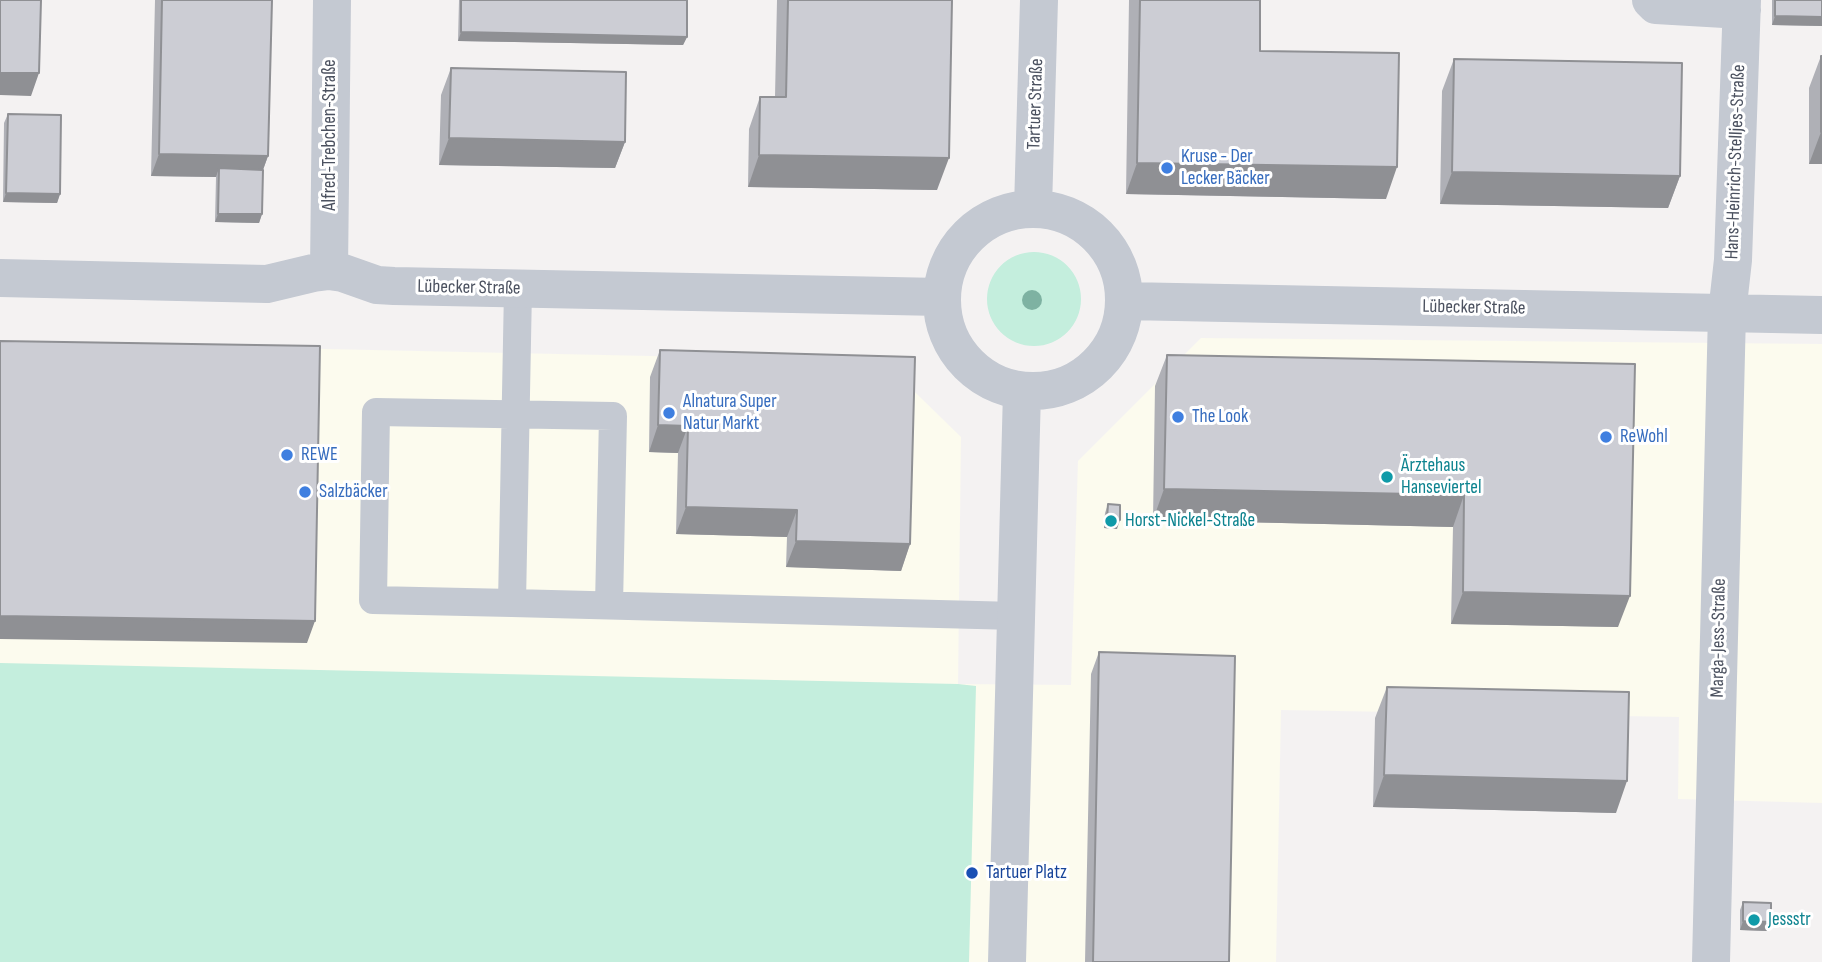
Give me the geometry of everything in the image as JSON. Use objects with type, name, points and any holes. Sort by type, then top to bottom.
[{"type":"street","name":"Alfred-Trebchen-Straße","points":[[329,271],[332,0]]},
{"type":"street","name":"Tartuer Straße","points":[[1033,208],[1039,0]]},
{"type":"street","name":"Hans-Heinrich-Stelljes-Straße","points":[[1651,0],[1656,5],[1742,5],[1733,260],[1727,313]]},
{"type":"street","points":[[1033,208],[1064,213],[1097,233],[1118,264],[1126,301],[1117,339],[1094,370],[1060,388],[1022,391],[990,380],[963,359],[947,330],[941,297],[949,264],[967,236],[994,216],[1033,208]]},
{"type":"street","name":"Lübecker Straße","points":[[0,278],[267,285],[329,271],[377,285],[941,297]]},
{"type":"street","name":"Lübecker Straße","points":[[1126,301],[1822,315]]},
{"type":"street","name":"Marga-Jess-Straße","points":[[1711,962],[1727,313]]},
{"type":"street","points":[[1007,962],[1022,391]]},
{"type":"lane","points":[[512,603],[518,289]]},
{"type":"lane","points":[[609,605],[613,416],[376,412],[373,600],[1016,615]]},
{"type":"shaded area","points":[[1201,338],[1822,344],[1822,803],[1678,799],[1679,717],[1281,710],[1276,962],[0,962],[0,342],[883,361],[961,437],[958,684],[1071,685],[1078,461]]},
{"type":"green space","points":[[1034,252],[1052,255],[1067,266],[1078,281],[1081,299],[1078,317],[1067,332],[1052,343],[1034,346],[1016,343],[1001,332],[990,317],[987,299],[990,281],[1001,266],[1016,255]]},
{"type":"green space","points":[[0,663],[976,686],[969,962],[0,962]]},
{"type":"building","points":[[0,0],[41,0],[39,73],[0,73]]},
{"type":"building","points":[[162,0],[272,0],[268,156],[159,154]]},
{"type":"building","points":[[461,0],[687,0],[687,37],[461,32]]},
{"type":"building","points":[[788,0],[952,0],[949,158],[759,155],[760,97],[786,97]]},
{"type":"building","points":[[1140,0],[1260,0],[1260,51],[1399,53],[1397,167],[1137,163]]},
{"type":"building","points":[[1775,0],[1822,0],[1822,17],[1775,16]]},
{"type":"building","points":[[1822,56],[1822,132],[1821,132]]},
{"type":"building","points":[[1454,59],[1682,63],[1680,176],[1452,172]]},
{"type":"building","points":[[451,68],[626,72],[625,142],[449,138]]},
{"type":"building","points":[[8,114],[61,115],[60,194],[6,193]]},
{"type":"building","points":[[219,168],[263,170],[262,214],[218,214]]},
{"type":"building","points":[[0,341],[320,346],[315,621],[0,616]]},
{"type":"building","points":[[660,350],[915,357],[910,544],[796,541],[797,510],[686,507],[688,426],[658,425]]},
{"type":"building","name":"Ärztehaus Hanseviertel","points":[[1167,355],[1635,364],[1630,596],[1463,592],[1464,495],[1164,489]]},
{"type":"building","points":[[1108,504],[1120,505],[1120,520],[1107,519]]},
{"type":"building","points":[[1099,652],[1235,656],[1229,962],[1093,962]]},
{"type":"building","points":[[1387,687],[1629,692],[1627,781],[1384,775]]},
{"type":"building","points":[[1743,902],[1771,903],[1771,922],[1743,921]]},
{"type":"place","name":"Kruse - Der Lecker Bäcker","points":[[1167,168]]},
{"type":"place","name":"Alnatura Super Natur Markt","points":[[669,413]]},
{"type":"place","name":"The Look","points":[[1178,417]]},
{"type":"place","name":"ReWohl","points":[[1606,437]]},
{"type":"place","name":"REWE","points":[[287,455]]},
{"type":"place","name":"Ärztehaus Hanseviertel","points":[[1387,477]]},
{"type":"place","name":"Salzbäcker","points":[[305,492]]},
{"type":"place","name":"Horst-Nickel-Straße","points":[[1111,521]]},
{"type":"place","name":"Tartuer Platz","points":[[972,873]]},
{"type":"place","name":"Jessstr","points":[[1754,920]]}]
